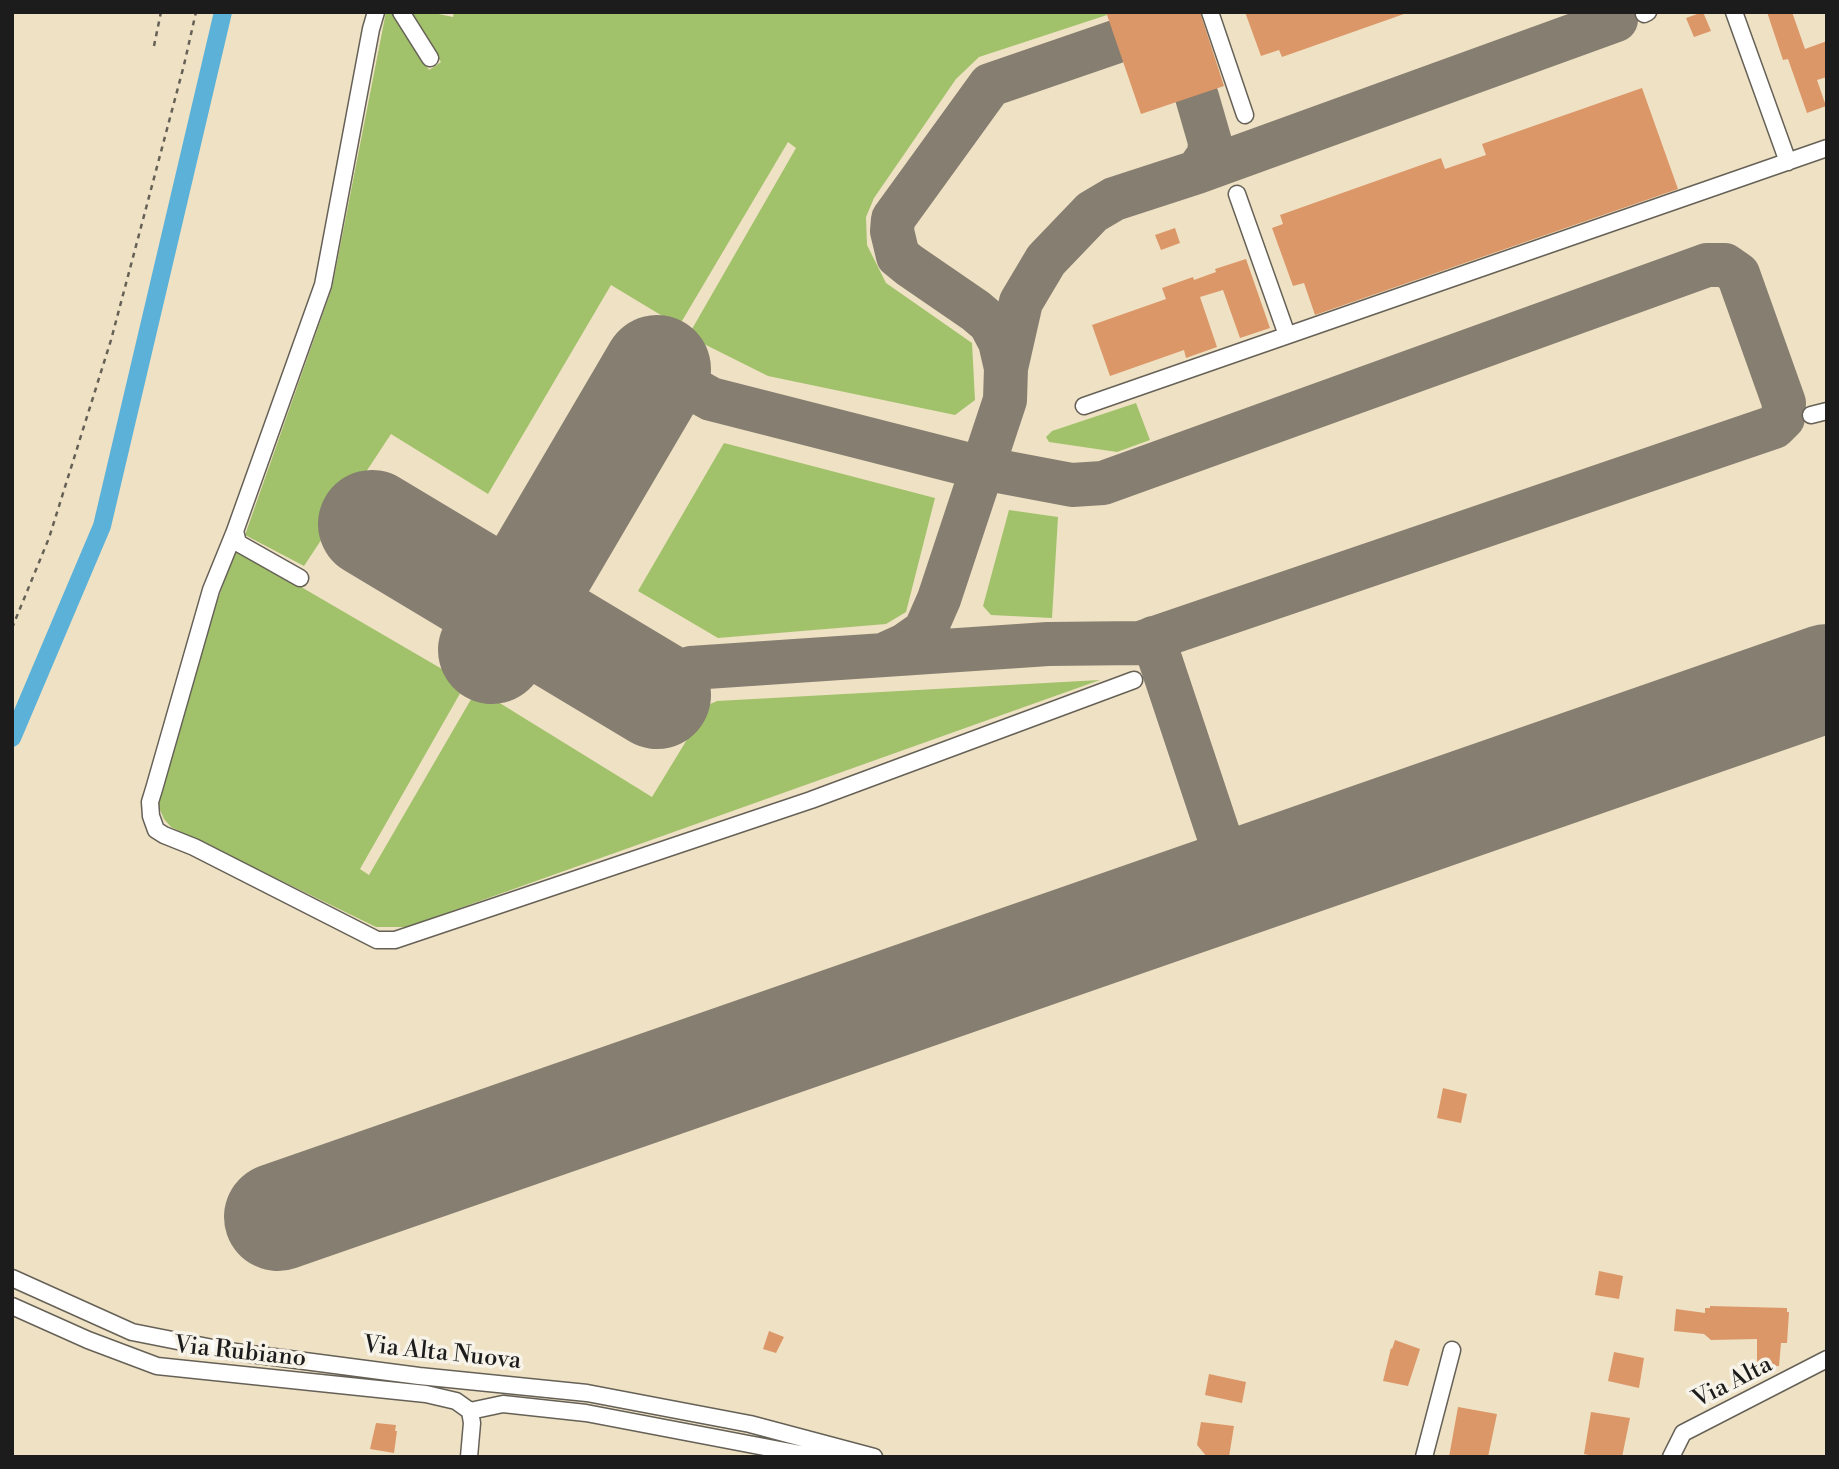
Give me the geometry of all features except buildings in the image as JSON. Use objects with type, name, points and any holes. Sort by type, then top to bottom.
[{"type":"street","points":[[376,12],[323,285],[235,531],[211,590],[150,802],[156,830],[194,846],[376,940],[395,940],[759,818],[1134,680]]},
{"type":"street","points":[[401,12],[430,58]]},
{"type":"street","points":[[1210,12],[1245,115]]},
{"type":"street","points":[[1734,12],[1788,162]]},
{"type":"street","points":[[1084,406],[1827,148]]},
{"type":"street","points":[[1237,194],[1287,335]]},
{"type":"street","points":[[235,531],[238,543],[300,578]]},
{"type":"street","name":"Via Alta Nuova","points":[[12,1279],[132,1332],[228,1351],[419,1376],[587,1393],[750,1424],[866,1455]]},
{"type":"street","name":"Via Rubiano","points":[[12,1306],[88,1340],[157,1366],[426,1394],[456,1401],[470,1411]]},
{"type":"street","points":[[1424,1457],[1452,1350]]},
{"type":"street","name":"Via Alta","points":[[1671,1457],[1682,1433],[1827,1360]]},
{"type":"street","points":[[469,1457],[472,1423],[470,1411],[503,1404],[586,1413],[801,1454],[838,1457],[866,1455]]},
{"type":"path","points":[[154,46],[161,12]]},
{"type":"path","points":[[12,628],[50,538],[111,340],[196,12]]},
{"type":"green space","points":[[386,12],[392,12],[429,70],[441,62],[409,12],[429,12],[453,17],[454,12],[1106,12],[1107,15],[979,57],[956,79],[874,198],[866,217],[867,245],[886,283],[972,343],[975,400],[955,415],[768,376],[688,336],[796,148],[788,142],[679,326],[611,285],[488,494],[391,434],[304,566],[245,535],[332,288]]},
{"type":"green space","points":[[1136,403],[1150,440],[1117,452],[1049,442],[1046,437],[1052,431]]},
{"type":"green space","points":[[724,443],[935,498],[906,612],[886,624],[718,638],[638,591]]},
{"type":"green space","points":[[1009,510],[1058,517],[1052,618],[991,615],[983,606]]},
{"type":"green space","points":[[236,549],[466,683],[360,869],[369,875],[477,689],[652,797],[708,705],[717,701],[1100,680],[407,927],[376,927],[171,827],[158,805],[159,788],[190,677]]},
{"type":"waterway","points":[[12,738],[102,526],[223,12]]},
{"type":"taxiway","points":[[883,655],[905,645],[925,631],[939,599],[1005,400],[1006,368],[1021,302],[1046,260],[1092,212],[1114,199],[1197,172],[1616,20]]},
{"type":"taxiway","points":[[1006,368],[1000,342],[990,323],[898,256],[892,231],[893,219],[990,85],[1115,42]]},
{"type":"taxiway","points":[[1197,97],[1210,142],[1209,155],[1197,172]]},
{"type":"taxiway","points":[[657,369],[711,399],[982,468],[1072,485],[1103,483],[1707,265],[1725,265],[1738,274],[1784,403],[1783,418],[1774,427],[1140,643],[1048,644],[691,668],[657,695]]},
{"type":"taxiway","points":[[1153,638],[1235,884]]},
{"type":"runway","points":[[492,650],[657,369]]},
{"type":"runway","points":[[372,524],[657,695]]},
{"type":"runway","points":[[278,1217],[1827,678]]}]
